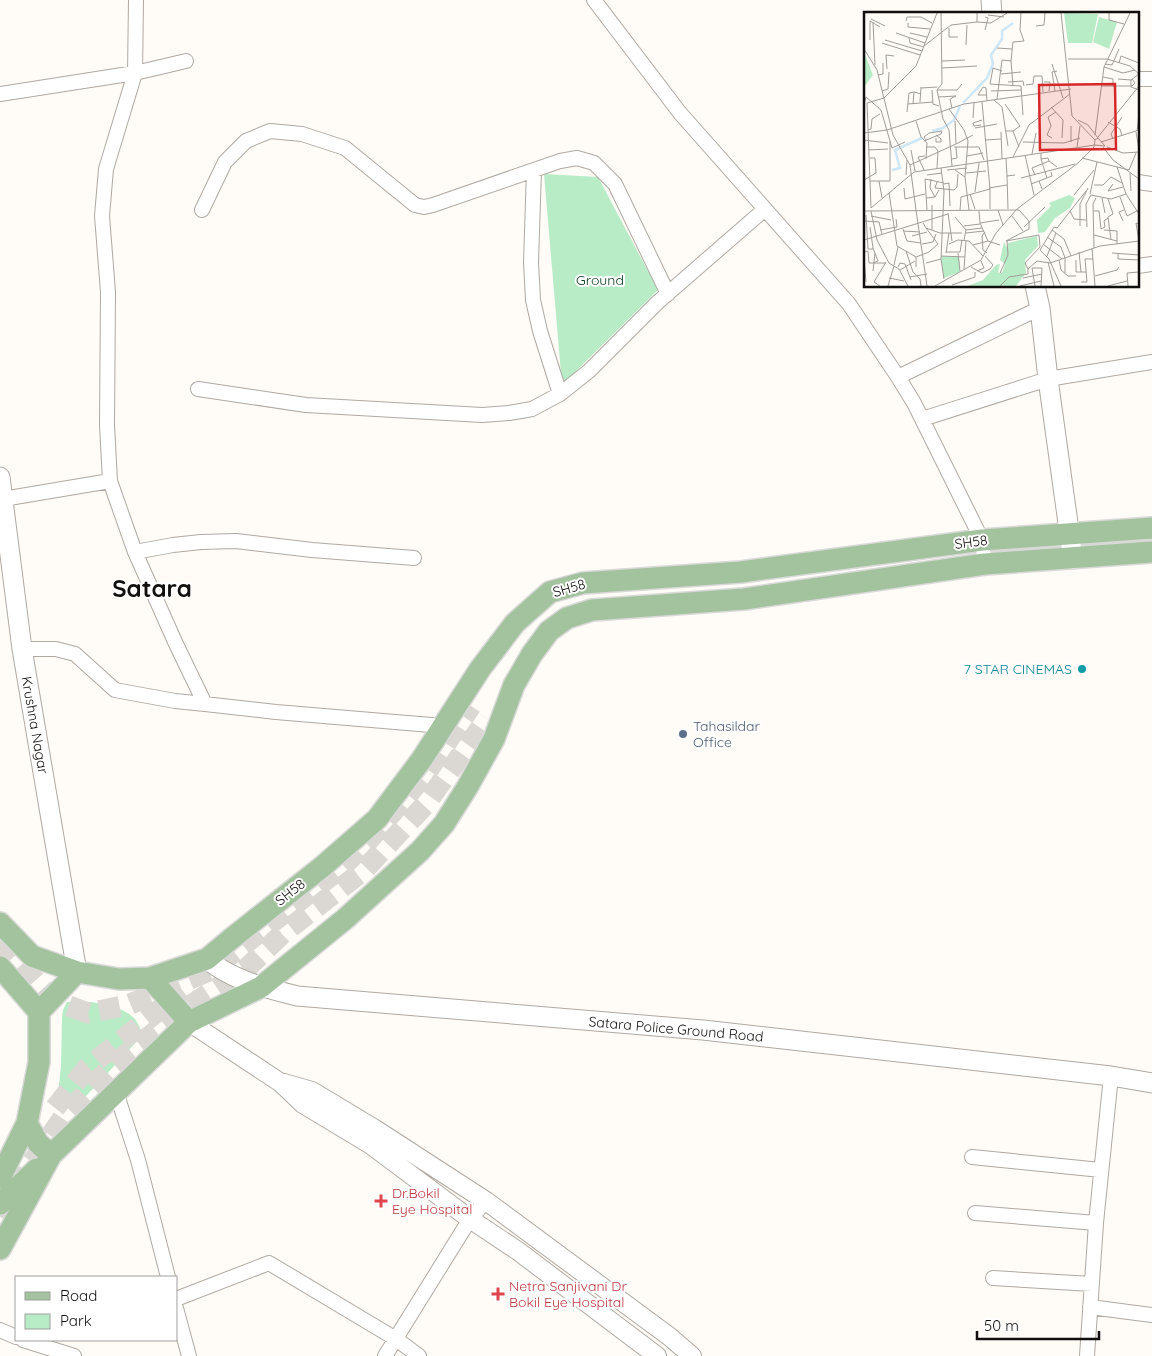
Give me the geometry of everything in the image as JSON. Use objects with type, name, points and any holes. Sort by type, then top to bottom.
[{"type":"main road","points":[[1037,288],[1073,559]]},
{"type":"main road","name":"Krushna Nagar","points":[[0,477],[22,649],[77,972]]},
{"type":"main road","name":"SH58","points":[[0,923],[32,956],[77,972],[120,979],[150,978],[207,959],[377,819],[422,760],[480,668],[515,623],[550,592],[583,583],[741,572],[982,540],[1152,528]]},
{"type":"main road","name":"SH58","points":[[0,1204],[189,1022],[261,987],[345,919],[420,851],[444,824],[468,786],[494,739],[514,685],[532,654],[549,631],[567,618],[592,610],[744,599],[985,564],[1152,552]]},
{"type":"main road","points":[[667,577],[668,604]]},
{"type":"main road","points":[[514,685],[479,713],[515,623]]},
{"type":"main road","name":"Satara Police Ground Road","points":[[207,959],[217,968],[261,987],[297,996],[703,1030],[1111,1076],[1152,1083]]},
{"type":"main road","points":[[0,967],[39,1012],[39,1062],[27,1124],[0,1178]]},
{"type":"main road","points":[[39,1012],[77,972]]},
{"type":"main road","points":[[150,978],[189,1022]]},
{"type":"main road","points":[[0,1249],[51,1155],[38,1143],[27,1124]]},
{"type":"street","points":[[136,0],[135,72],[106,169],[102,216],[108,292],[107,425],[110,480],[135,552],[205,704]]},
{"type":"street","points":[[594,0],[680,113],[849,304],[898,377],[922,419],[982,540],[985,564]]},
{"type":"street","points":[[0,94],[135,72],[186,61]]},
{"type":"street","points":[[202,210],[225,162],[246,141],[270,131],[302,134],[345,148],[415,205],[424,207],[560,161],[577,158],[594,163],[615,184],[668,294]]},
{"type":"street","points":[[534,170],[531,262],[533,300],[540,331],[560,394]]},
{"type":"street","points":[[198,389],[306,405],[482,415],[532,409],[560,394],[589,371],[668,294],[765,209]]},
{"type":"street","points":[[898,377],[1040,308]]},
{"type":"street","points":[[922,419],[1048,379],[1152,362]]},
{"type":"street","points":[[3,499],[110,480]]},
{"type":"street","points":[[135,552],[173,545],[236,541],[312,550],[414,558]]},
{"type":"street","points":[[22,649],[56,649],[75,654],[114,690],[175,701],[276,712],[443,726]]},
{"type":"street","points":[[189,1022],[281,1083],[303,1104],[371,1145],[470,1219],[518,1251],[657,1356]]},
{"type":"street","points":[[1087,1356],[1096,1223],[1111,1076]]},
{"type":"street","points":[[281,1083],[312,1091],[375,1129],[486,1201],[692,1356]]},
{"type":"street","points":[[116,1092],[138,1160],[168,1276]]},
{"type":"street","points":[[972,1157],[1101,1170]]},
{"type":"street","points":[[385,1356],[470,1219],[486,1201]]},
{"type":"street","points":[[975,1213],[1096,1223]]},
{"type":"street","points":[[178,1298],[269,1263],[396,1339],[419,1356]]},
{"type":"street","points":[[994,1278],[1092,1284]]},
{"type":"street","points":[[1090,1307],[1152,1315]]},
{"type":"street","points":[[178,1315],[189,1356]]},
{"type":"street","points":[[0,1330],[15,1337]]},
{"type":"street","points":[[26,1341],[74,1356]]},
{"type":"green space","name":"Ground","points":[[544,174],[598,177],[658,290],[562,385]]},
{"type":"green space","points":[[79,1001],[101,1004],[124,1011],[135,1019],[141,1030],[139,1039],[84,1098],[71,1102],[58,1094],[61,1066],[62,1017],[67,1002]]},
{"type":"tunnel","points":[[0,941],[53,1000],[88,1013],[128,1005],[209,971],[342,867],[369,840],[427,772],[471,706]]},
{"type":"tunnel","points":[[0,1217],[12,1192],[64,1116],[114,1064],[179,1013],[246,969],[282,934],[364,870],[425,805],[487,719]]},
{"type":"tunnel","points":[[55,1108],[87,1068],[183,991]]},
{"type":"place","name":"7 STAR CINEMAS","points":[[1082,669]]},
{"type":"place","name":"Tahasildar Office","points":[[683,734]]},
{"type":"place","name":"Dr.Bokil Eye Hospital","points":[[381,1201]]},
{"type":"place","name":"Netra Sanjivani Dr Bokil Eye Hospital","points":[[498,1294]]},
{"type":"district","name":"Satara","points":[[152,588]]}]
